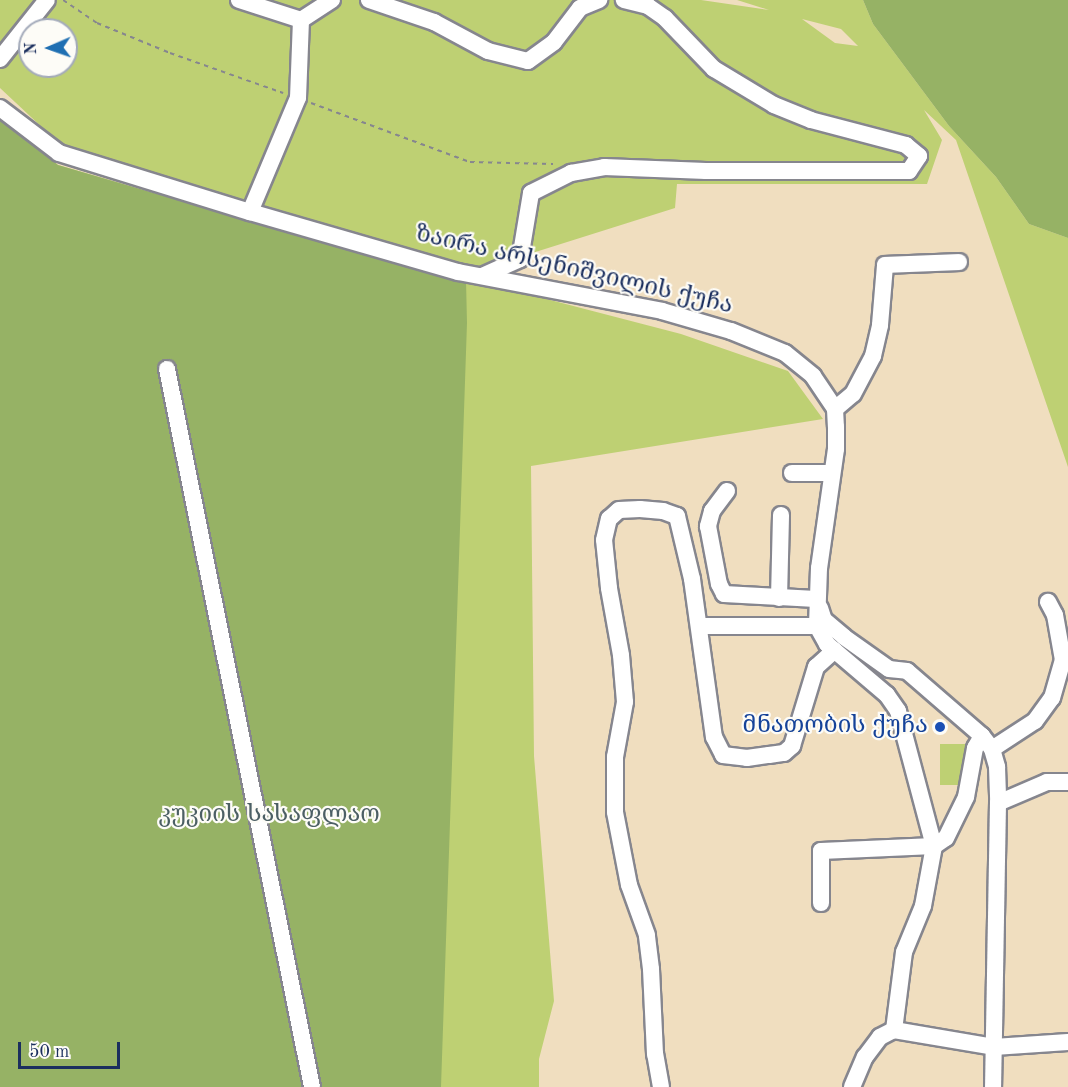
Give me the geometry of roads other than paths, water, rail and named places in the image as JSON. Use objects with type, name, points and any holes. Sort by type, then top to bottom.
[{"type":"street","points":[[0,59],[47,0]]},
{"type":"street","points":[[239,0],[301,20]]},
{"type":"street","points":[[301,20],[332,0]]},
{"type":"street","points":[[369,0],[434,22],[488,51],[528,61],[554,42],[580,8],[599,0]]},
{"type":"street","points":[[482,276],[520,259],[531,194],[571,173],[604,167],[718,171],[909,171],[919,156],[906,145],[811,120],[774,105],[714,69],[665,18],[648,6],[624,0]]},
{"type":"street","points":[[250,212],[298,98],[301,20]]},
{"type":"street","name":"ზაირა არსენიშვილის ქუჩა","points":[[0,108],[59,153],[250,212],[458,272],[662,311],[731,332],[785,353],[813,376],[835,409]]},
{"type":"street","points":[[959,262],[885,265],[880,325],[873,356],[854,394],[835,409],[836,448],[816,599],[817,626],[827,644],[839,644],[889,669],[907,671],[987,743],[998,766],[993,1087]]},
{"type":"street","points":[[167,369],[312,1087]]},
{"type":"street","points":[[792,473],[832,473]]},
{"type":"street","points":[[727,491],[712,511],[708,526],[721,590],[729,596],[816,599]]},
{"type":"street","points":[[661,1087],[655,1054],[647,935],[629,885],[615,812],[615,757],[625,702],[621,655],[609,588],[604,540],[609,519],[619,510],[663,511],[677,516],[684,534],[700,626],[714,737],[723,755],[747,758],[784,753],[792,746],[816,667],[839,644]]},
{"type":"street","points":[[780,598],[781,515]]},
{"type":"street","points":[[816,599],[824,620],[839,644],[887,695],[898,711],[934,846],[922,906],[904,952],[894,1030]]},
{"type":"street","points":[[822,903],[821,851],[934,846],[946,838],[966,797],[975,748],[1035,720],[1053,698],[1063,660],[1054,615],[1048,602]]},
{"type":"street","points":[[700,626],[817,626]]},
{"type":"street","points":[[998,803],[1047,782],[1068,782]]},
{"type":"street","points":[[852,1087],[865,1057],[880,1037],[894,1030],[994,1047],[1068,1042]]},
{"type":"place","name":"მნათობის ქუჩა","points":[[940,727]]},
{"type":"park label","name":"კუკიის სასაფლაო","points":[[269,816]]}]
